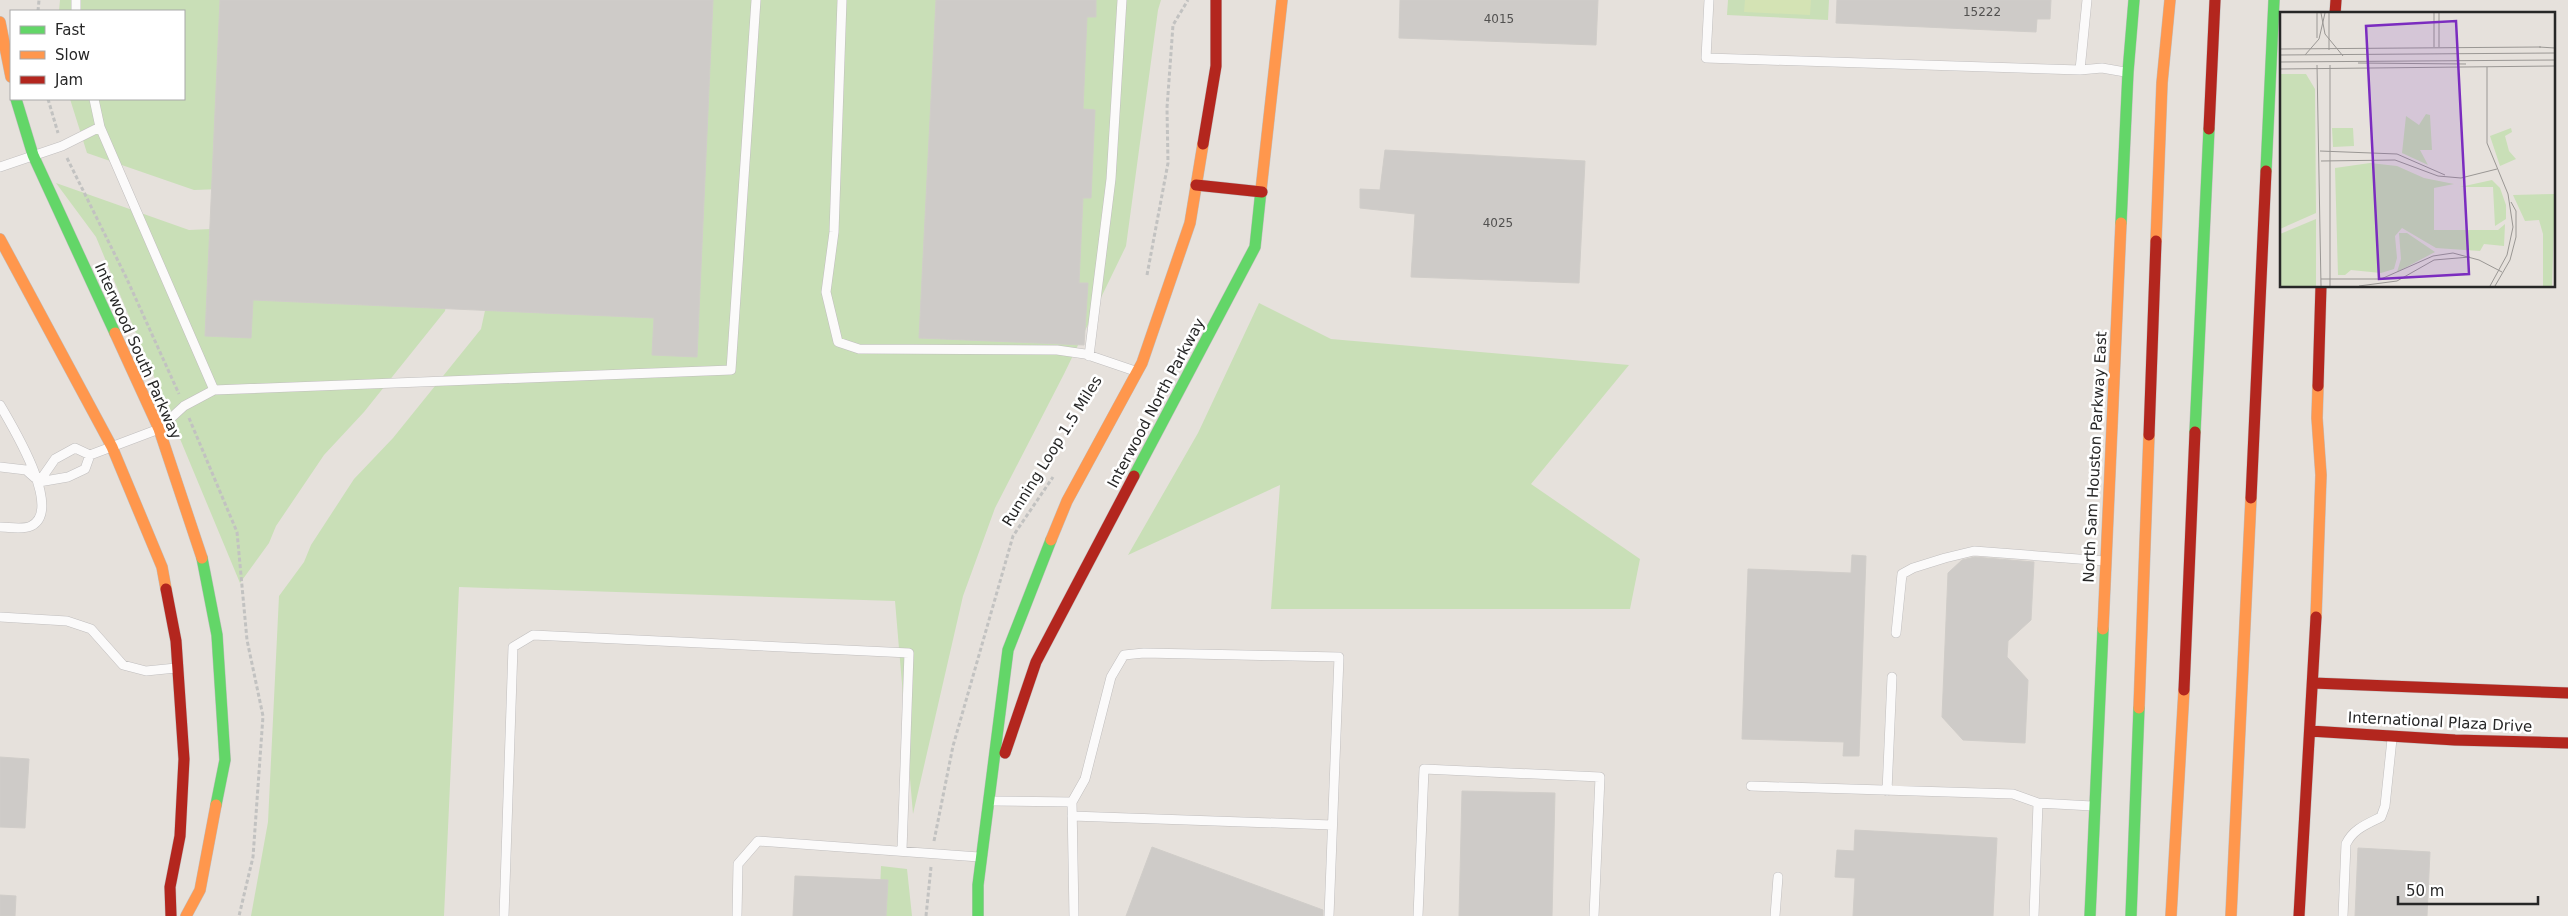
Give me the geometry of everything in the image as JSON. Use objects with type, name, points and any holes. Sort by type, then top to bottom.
[{"type":"main road","name":"Interwood North Parkway","points":[[978,916],[981,857],[1008,650],[1067,501],[1137,372],[1190,223],[1216,66],[1216,0]]},
{"type":"main road","name":"Interwood North Parkway","points":[[988,801],[1036,662],[1255,247],[1282,0]]},
{"type":"main road","name":"North Sam Houston Parkway East","points":[[2090,916],[2128,72],[2134,0]]},
{"type":"main road","points":[[2130,916],[2162,83],[2170,0]]},
{"type":"main road","points":[[2171,916],[2183,709],[2216,0]]},
{"type":"main road","points":[[2231,916],[2274,0]]},
{"type":"main road","points":[[0,22],[10,72]]},
{"type":"main road","name":"Interwood South Parkway","points":[[16,100],[33,155],[159,429],[201,555],[217,635],[225,760],[200,890],[186,916]]},
{"type":"main road","points":[[1196,185],[1262,192]]},
{"type":"main road","points":[[0,239],[112,447],[162,567],[176,640],[184,759],[180,836],[170,887],[172,916]]},
{"type":"main road","points":[[2299,916],[2310,731],[2321,475],[2317,418],[2321,288]]},
{"type":"main road","points":[[2312,683],[2568,693]]},
{"type":"main road","name":"International Plaza Drive","points":[[2310,731],[2568,743]]},
{"type":"lane","points":[[39,482],[55,459],[75,448],[90,455],[159,429],[184,406],[214,390],[731,370],[756,0]]},
{"type":"lane","points":[[842,0],[834,232],[826,292],[838,342],[859,348],[1018,348],[1057,350],[1089,356],[1137,372]]},
{"type":"lane","points":[[1089,356],[1111,179],[1122,0]]},
{"type":"lane","points":[[1709,0],[1706,58],[2080,70],[2102,68],[2128,72]]},
{"type":"lane","points":[[2080,70],[2086,0]]},
{"type":"lane","points":[[94,100],[100,127],[214,390]]},
{"type":"lane","points":[[0,167],[62,146],[100,127]]},
{"type":"lane","points":[[0,405],[39,482],[41,513],[38,521],[27,528],[0,527]]},
{"type":"lane","points":[[39,482],[68,477],[85,470],[90,455]]},
{"type":"lane","points":[[0,467],[26,470],[39,482]]},
{"type":"lane","points":[[1896,633],[1902,574],[1913,568],[1974,551],[2105,561]]},
{"type":"lane","points":[[0,617],[67,621],[91,629],[123,665],[146,670],[179,668]]},
{"type":"lane","points":[[504,916],[513,647],[533,635],[909,652],[902,850]]},
{"type":"lane","points":[[1074,916],[1072,802],[1085,779],[1111,677],[1124,655],[1144,653],[1339,657],[1329,916]]},
{"type":"lane","points":[[1887,791],[1892,677]]},
{"type":"lane","points":[[2343,916],[2346,844],[2350,835],[2357,829],[2381,817],[2385,806],[2392,736]]},
{"type":"lane","points":[[1418,916],[1424,769],[1600,777],[1594,916]]},
{"type":"lane","points":[[1751,786],[2013,794],[2038,803],[2095,807]]},
{"type":"lane","points":[[988,801],[1072,802]]},
{"type":"lane","points":[[2034,916],[2038,803]]},
{"type":"lane","points":[[1072,816],[1332,825]]},
{"type":"lane","points":[[737,916],[738,864],[758,841],[933,852],[981,857]]},
{"type":"lane","points":[[1775,916],[1778,877]]},
{"type":"path","points":[[1146,277],[1168,163],[1167,108],[1173,25],[1188,0]]},
{"type":"path","name":"Running Loop 1.5 Miles","points":[[926,916],[937,821],[953,746],[1013,536],[1054,476]]},
{"type":"green space","points":[[60,0],[1161,0],[1158,10],[1126,246],[1064,374],[995,508],[963,596],[913,814],[895,601],[459,587],[444,916],[251,916],[268,822],[279,596],[304,562],[311,545],[354,479],[393,438],[481,329],[496,260],[274,187],[194,190],[87,153],[70,100],[185,100],[185,10],[59,10]]},
{"type":"green space","points":[[1728,0],[1829,0],[1828,20],[1727,15]]},
{"type":"green space","points":[[1745,0],[1811,0],[1810,15],[1744,12]]},
{"type":"green space","points":[[56,183],[189,230],[277,226],[455,261],[445,311],[364,412],[324,455],[276,526],[269,543],[240,583],[96,237]]},
{"type":"green space","points":[[1259,303],[1331,339],[1629,365],[1531,484],[1640,559],[1630,609],[1271,609],[1280,485],[1128,555],[1198,433]]},
{"type":"green space","points":[[881,866],[907,869],[912,916],[879,916]]},
{"type":"building","points":[[220,0],[713,0],[697,357],[652,355],[654,318],[253,300],[251,338],[205,336]]},
{"type":"building","points":[[936,0],[1096,0],[1096,17],[1087,17],[1083,109],[1095,110],[1091,198],[1083,198],[1079,283],[1088,283],[1084,345],[919,338]]},
{"type":"building","points":[[1400,0],[1598,0],[1596,45],[1399,38]]},
{"type":"building","points":[[1837,0],[2051,0],[2050,19],[2037,19],[2036,32],[1836,23]]},
{"type":"building","points":[[1385,150],[1585,161],[1579,283],[1411,277],[1415,214],[1360,208],[1360,189],[1380,190]]},
{"type":"building","points":[[1852,555],[1866,556],[1859,756],[1843,756],[1844,742],[1742,739],[1748,569],[1851,573]]},
{"type":"building","points":[[1975,557],[2034,562],[2031,620],[2008,641],[2007,657],[2028,680],[2025,743],[1963,740],[1942,717],[1948,573],[1962,560]]},
{"type":"building","points":[[0,757],[29,759],[25,828],[0,827]]},
{"type":"building","points":[[1462,791],[1555,793],[1552,916],[1459,916]]},
{"type":"building","points":[[1855,830],[1997,838],[1993,916],[1853,916],[1855,878],[1835,877],[1837,850],[1854,851]]},
{"type":"building","points":[[1152,847],[1323,910],[1323,916],[1126,916]]},
{"type":"building","points":[[2358,848],[2430,852],[2427,916],[2355,916]]},
{"type":"building","points":[[795,876],[888,880],[886,916],[793,916]]},
{"type":"building","points":[[0,895],[16,896],[15,916],[0,916]]},
{"type":"traffic: fast","points":[[2121,223],[2128,72],[2134,0]]},
{"type":"traffic: fast","points":[[2266,171],[2274,0]]},
{"type":"traffic: fast","points":[[16,100],[33,155],[115,333]]},
{"type":"traffic: fast","points":[[2195,432],[2209,129]]},
{"type":"traffic: fast","points":[[1134,476],[1255,247],[1261,190]]},
{"type":"traffic: fast","points":[[978,916],[978,885],[1008,650],[1051,540]]},
{"type":"traffic: fast","points":[[202,558],[217,635],[225,760],[216,805]]},
{"type":"traffic: fast","points":[[2090,916],[2103,629]]},
{"type":"traffic: fast","points":[[2131,916],[2139,708]]},
{"type":"traffic: slow","points":[[1261,190],[1282,0]]},
{"type":"traffic: slow","points":[[2156,241],[2162,83],[2170,0]]},
{"type":"traffic: slow","points":[[0,22],[10,72]]},
{"type":"traffic: slow","points":[[1051,540],[1067,501],[1142,363],[1190,223],[1203,144]]},
{"type":"traffic: slow","points":[[2103,629],[2121,223]]},
{"type":"traffic: slow","points":[[0,239],[112,447],[162,567],[166,589]]},
{"type":"traffic: slow","points":[[115,333],[159,429],[202,558]]},
{"type":"traffic: slow","points":[[2316,617],[2321,475],[2317,418],[2318,386]]},
{"type":"traffic: slow","points":[[2139,708],[2149,435]]},
{"type":"traffic: slow","points":[[2231,916],[2251,498]]},
{"type":"traffic: slow","points":[[2171,916],[2184,690]]},
{"type":"traffic: slow","points":[[186,916],[200,890],[216,805]]},
{"type":"traffic: jam","points":[[1203,144],[1216,66],[1216,0]]},
{"type":"traffic: jam","points":[[2209,129],[2215,0]]},
{"type":"traffic: jam","points":[[2335,12],[2336,0]]},
{"type":"traffic: jam","points":[[2251,498],[2266,171]]},
{"type":"traffic: jam","points":[[1196,185],[1262,192]]},
{"type":"traffic: jam","points":[[2149,435],[2156,241]]},
{"type":"traffic: jam","points":[[2318,386],[2321,288]]},
{"type":"traffic: jam","points":[[2184,690],[2195,432]]},
{"type":"traffic: jam","points":[[1005,753],[1036,662],[1134,476]]},
{"type":"traffic: jam","points":[[166,589],[176,641],[184,759],[180,836],[170,887],[171,916]]},
{"type":"traffic: jam","points":[[2299,916],[2316,617]]},
{"type":"traffic: jam","points":[[2313,683],[2568,693]]},
{"type":"traffic: jam","points":[[2310,731],[2455,740],[2568,743]]}]
